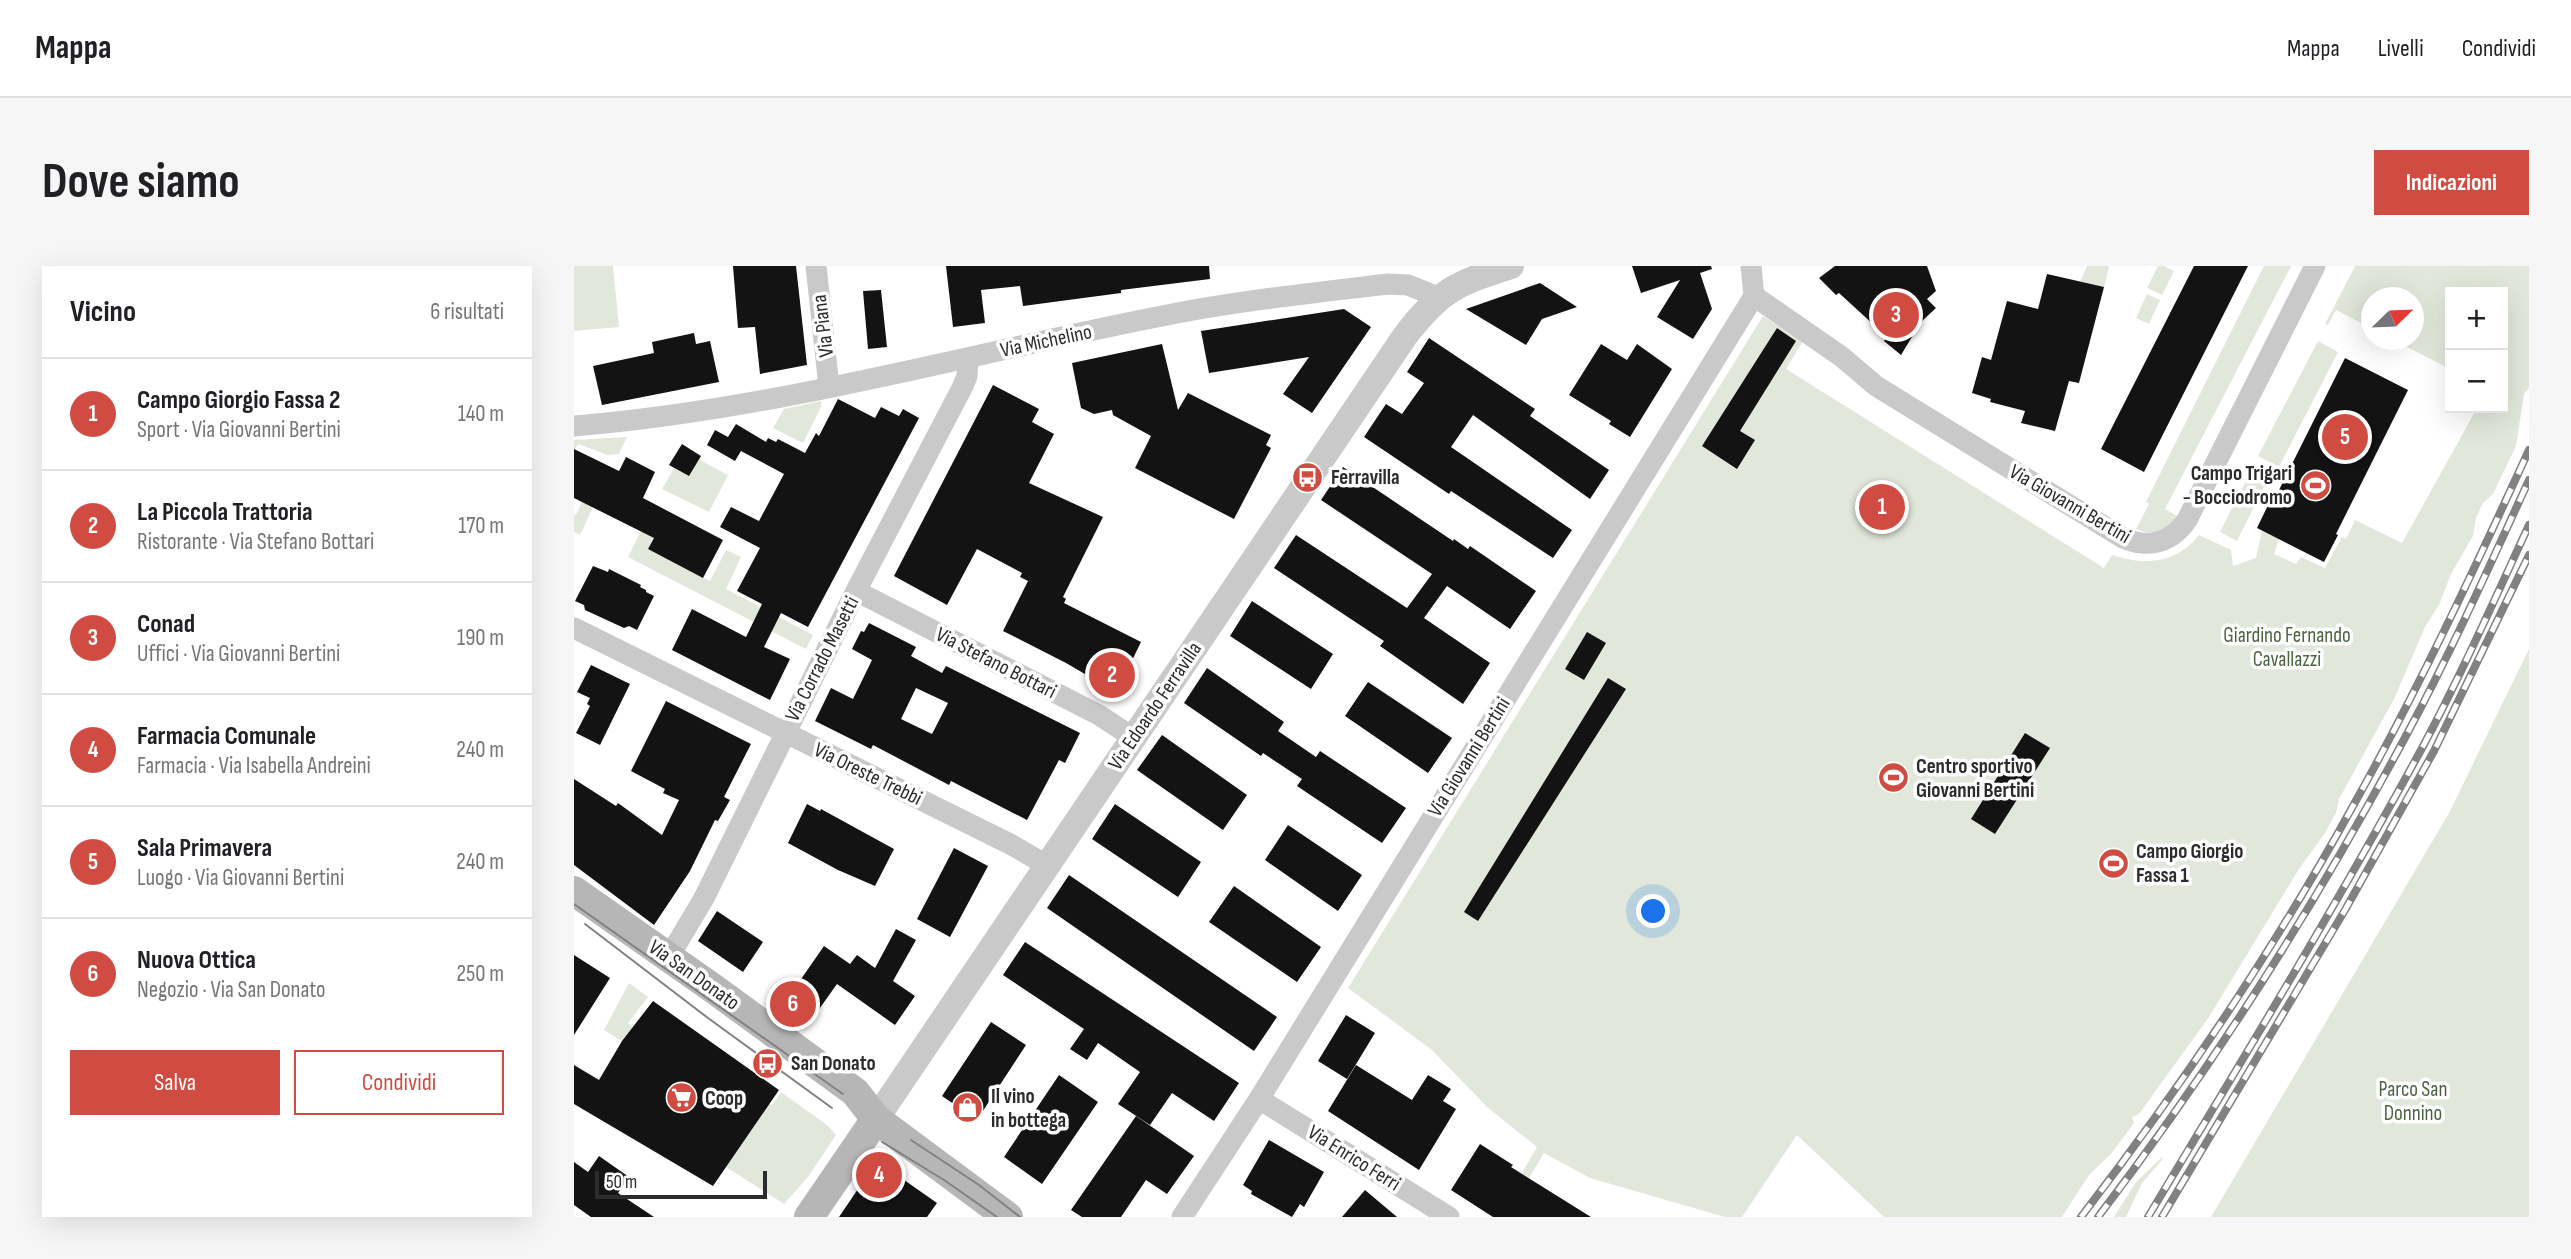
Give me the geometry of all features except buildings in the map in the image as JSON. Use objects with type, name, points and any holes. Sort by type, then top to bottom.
[{"type":"main road","name":"Via San Donato","points":[[574,891],[855,1092],[876,1119],[1008,1217]]},
{"type":"main road","points":[[809,1217],[876,1119]]},
{"type":"street","name":"Via Piana","points":[[816,266],[829,387]]},
{"type":"street","points":[[1438,297],[1469,280],[1511,266]]},
{"type":"street","points":[[1751,266],[1754,296]]},
{"type":"street","name":"Via Giovanni Bertini","points":[[1182,1217],[1259,1099],[1754,296],[1842,357],[1876,386],[2057,500],[2123,538],[2146,545],[2157,544],[2174,535],[2187,520],[2315,266]]},
{"type":"street","name":"Via Michelino","points":[[574,426],[671,417],[829,387],[1163,316],[1388,284],[1408,285],[1438,297]]},
{"type":"street","name":"Via Edoardo Ferravilla","points":[[876,1119],[1369,386],[1405,336],[1438,297]]},
{"type":"street","name":"Via Corrado Masetti","points":[[669,957],[704,898],[856,592],[963,386],[967,376],[968,358]]},
{"type":"street","name":"Via Stefano Bottari","points":[[856,592],[1098,715],[1134,738]]},
{"type":"street","name":"Via Oreste Trebbi","points":[[574,628],[1012,845],[1048,866]]},
{"type":"street","name":"Via Enrico Ferri","points":[[1259,1099],[1450,1217]]},
{"type":"green space","points":[[574,266],[613,266],[619,327],[574,331]]},
{"type":"green space","points":[[2087,266],[2109,266],[2104,288],[2080,282]]},
{"type":"green space","points":[[2158,266],[2174,271],[2162,295],[2147,288]]},
{"type":"green space","points":[[2264,266],[2291,266],[2165,509],[2177,516],[2159,531],[2136,529],[2149,504],[2146,502]]},
{"type":"green space","name":"Centro sportivo Giovanni Bertini","points":[[2355,266],[2529,266],[2529,388],[2524,394],[2516,446],[2493,494],[2483,503],[2476,518],[2473,536],[2451,574],[2394,699],[2339,799],[2336,813],[2325,833],[2299,869],[2209,1017],[2139,1114],[2132,1117],[2134,1123],[2111,1154],[2089,1175],[2062,1217],[1884,1217],[1797,1135],[1742,1217],[1725,1217],[1590,1178],[1544,1153],[1506,1217],[1496,1217],[1537,1147],[1487,1107],[1432,1050],[1348,988],[1763,316],[1803,341],[1786,369],[2104,568],[2112,555],[2136,561],[2170,557],[2190,545],[2199,535],[2231,550],[2233,566],[2256,558],[2262,531],[2279,539],[2274,554],[2296,564],[2301,557],[2325,568],[2342,537],[2346,539],[2355,520],[2402,543],[2474,413],[2508,413],[2508,287],[2445,287],[2445,366],[2413,350],[2424,350],[2424,287],[2361,287],[2361,323],[2336,310],[2328,325],[2325,324]]},
{"type":"green space","points":[[2147,294],[2160,300],[2149,324],[2136,318]]},
{"type":"green space","points":[[2318,341],[2338,352],[2279,467],[2258,456]]},
{"type":"green space","points":[[821,401],[821,407],[803,443],[773,428],[784,409]]},
{"type":"green space","points":[[627,437],[619,454],[608,455],[578,444],[574,451],[574,440]]},
{"type":"green space","points":[[698,459],[728,475],[709,512],[662,489],[674,468],[689,476]]},
{"type":"green space","points":[[2254,465],[2271,473],[2237,541],[2220,532]]},
{"type":"green space","points":[[583,499],[594,505],[580,535],[574,532],[574,514],[576,515]]},
{"type":"green space","points":[[650,513],[662,520],[648,549],[710,581],[726,550],[741,557],[726,589],[813,635],[806,649],[628,557]]},
{"type":"green space","name":"Parco San Donnino","points":[[2529,649],[2529,1217],[2211,1217],[2449,813]]},
{"type":"green space","points":[[629,983],[648,997],[628,1023],[633,1027],[622,1041],[604,1030]]},
{"type":"green space","points":[[781,1092],[827,1125],[836,1135],[808,1177],[784,1204],[726,1167],[769,1104],[772,1105]]},
{"type":"green space","points":[[2162,1157],[2142,1183],[2126,1217],[2114,1217],[2136,1182]]},
{"type":"tram line","points":[[574,904],[843,1094]]},
{"type":"tram line","points":[[585,924],[832,1108]]},
{"type":"tram line","points":[[911,1140],[979,1185],[1020,1217]]},
{"type":"tram line","points":[[882,1142],[997,1217]]},
{"type":"railway","points":[[2081,1217],[2155,1118],[2225,1017],[2323,860],[2423,674],[2529,450]]},
{"type":"railway","points":[[2098,1217],[2183,1101],[2263,981],[2338,858],[2440,670],[2529,480]]},
{"type":"railway","points":[[2148,1217],[2253,1043],[2421,750],[2529,525]]},
{"type":"railway","points":[[2162,1217],[2345,910],[2434,751],[2529,555]]},
{"type":"place","name":"Conad","points":[[1896,315]]},
{"type":"place","name":"Sala Primavera","points":[[2345,437]]},
{"type":"place","name":"Ferravilla","points":[[1308,477]]},
{"type":"place","name":"Campo Trigari - Bocciodromo","points":[[2315,485]]},
{"type":"place","name":"Campo Giorgio Fassa 2","points":[[1882,507]]},
{"type":"place","name":"La Piccola Trattoria","points":[[1112,675]]},
{"type":"place","name":"Centro sportivo Giovanni Bertini","points":[[1893,778]]},
{"type":"place","name":"Campo Giorgio Fassa 1","points":[[2113,863]]},
{"type":"place","name":"Nuova Ottica","points":[[793,1004]]},
{"type":"place","name":"San Donato","points":[[768,1063]]},
{"type":"place","name":"Coop","points":[[682,1098]]},
{"type":"place","name":"Il vino in bottega","points":[[968,1108]]},
{"type":"place","name":"Farmacia Comunale","points":[[879,1175]]},
{"type":"park label","name":"Giardino Fernando Cavallazzi","points":[[2287,647]]}]
